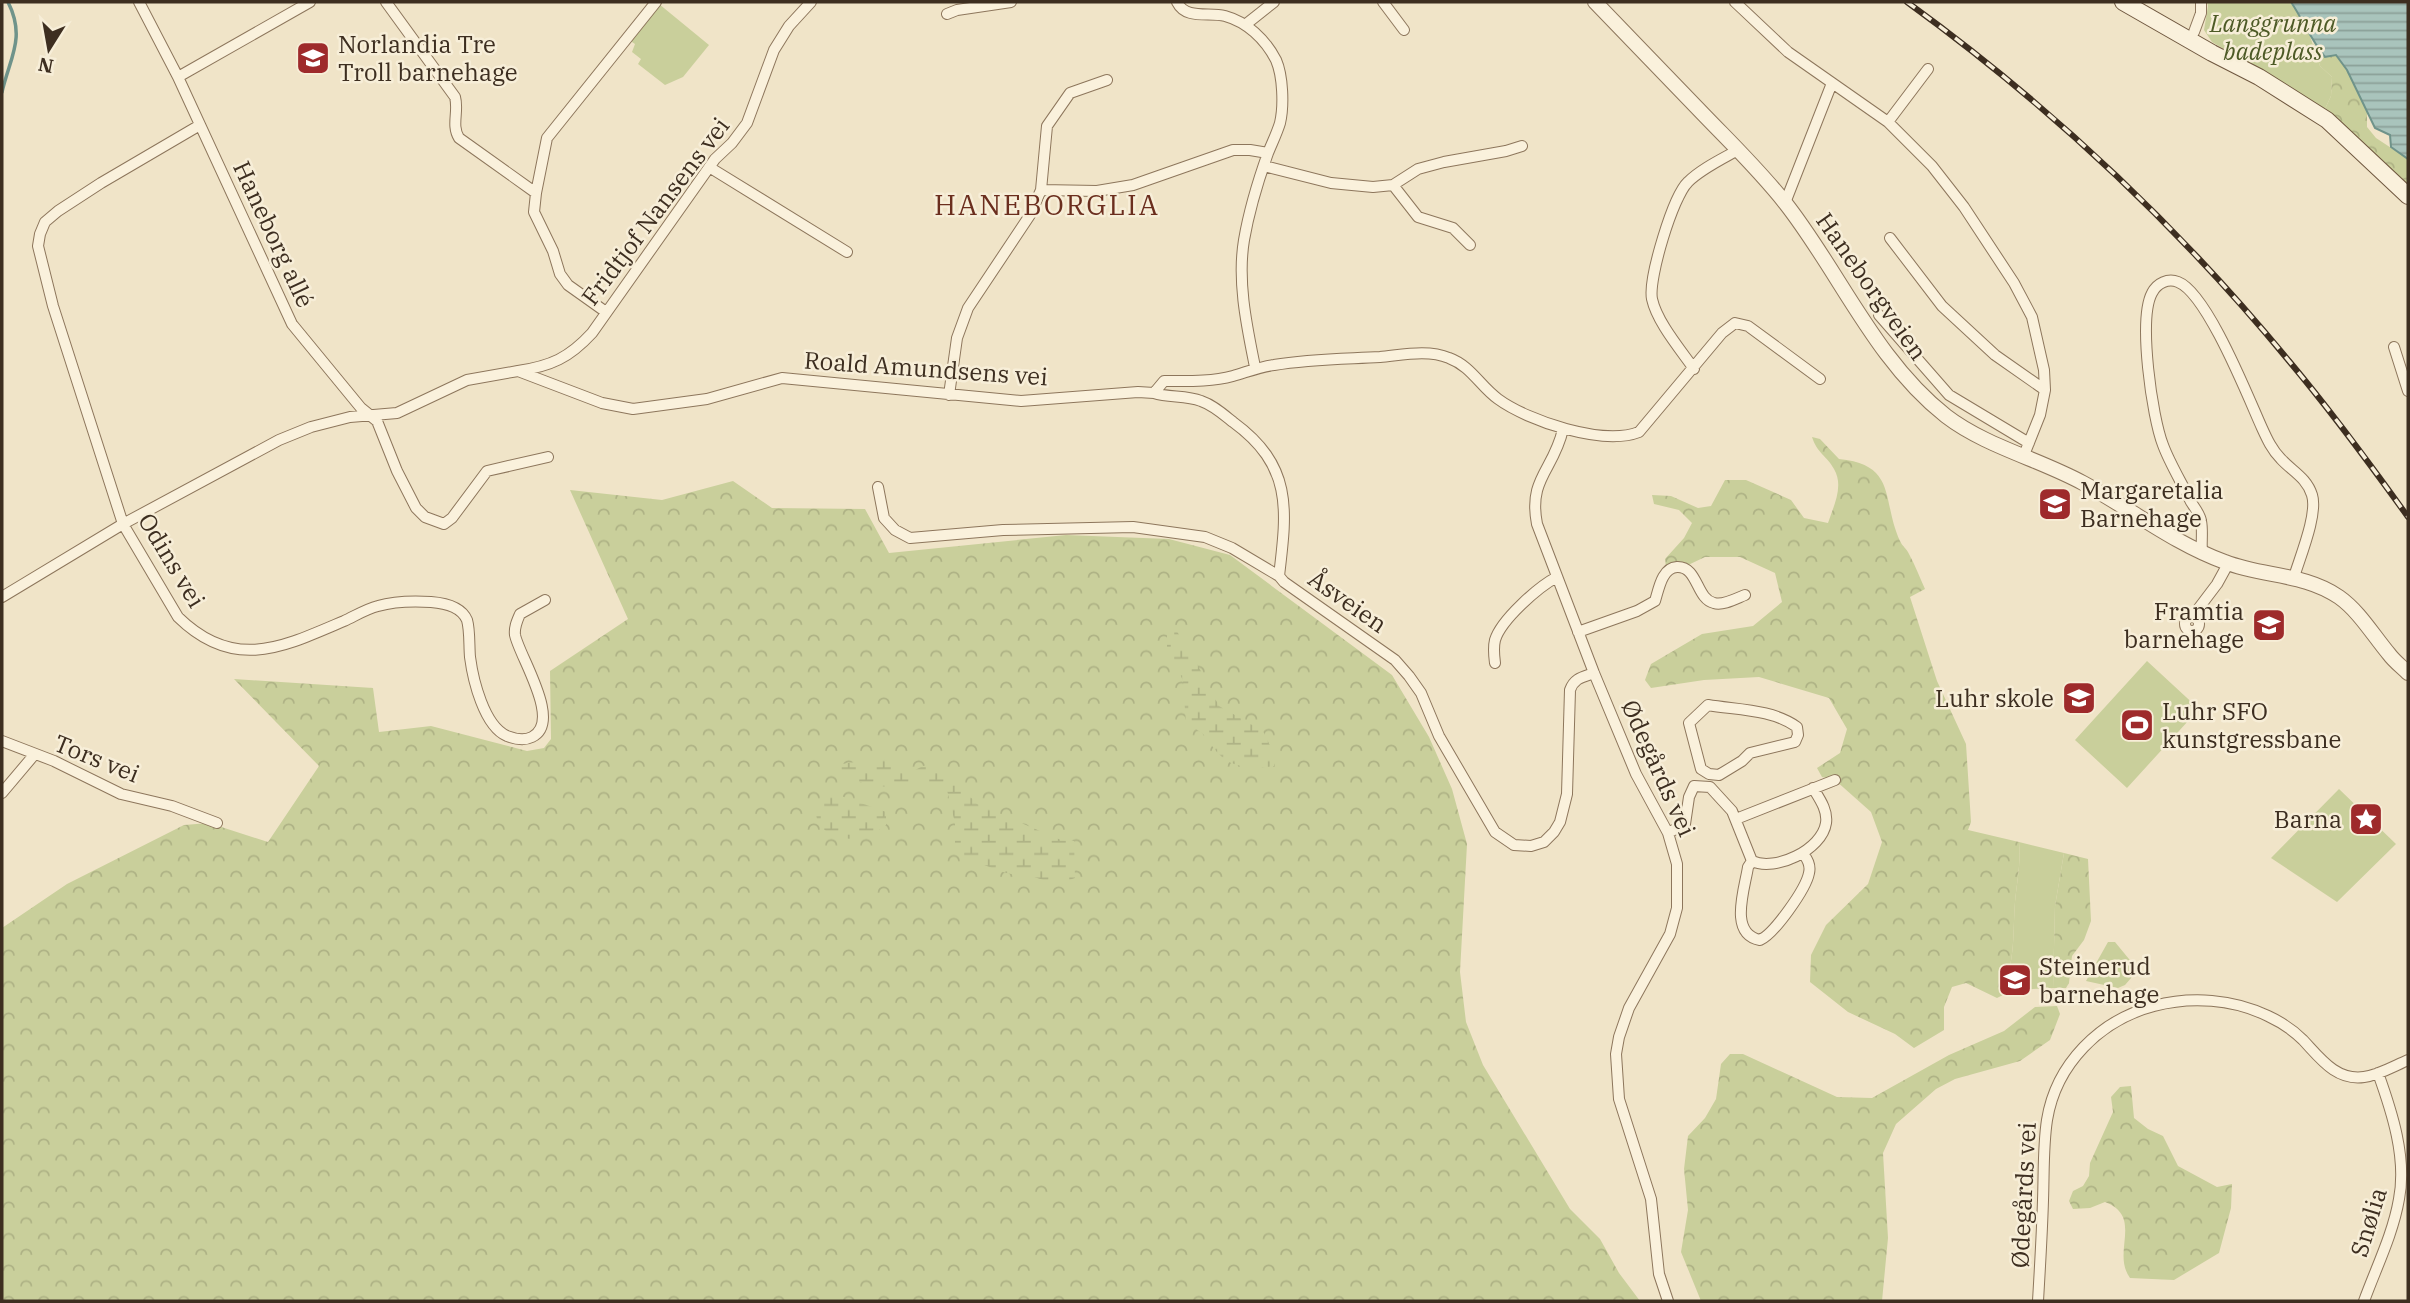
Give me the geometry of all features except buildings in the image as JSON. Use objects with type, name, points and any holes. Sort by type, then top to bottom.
[{"type":"main road","points":[[2123,2],[2193,38]]},
{"type":"main road","points":[[2134,2],[2327,120],[2408,196]]},
{"type":"street","name":"Haneborg allé","points":[[139,2],[178,77],[292,324],[361,408],[377,421],[408,498],[425,517],[444,524],[452,518],[487,471],[548,457]]},
{"type":"street","points":[[178,77],[310,2]]},
{"type":"street","points":[[386,2],[455,97],[457,106],[454,127],[459,138],[536,192]]},
{"type":"street","points":[[606,312],[568,285],[560,274],[553,251],[534,212],[536,192],[547,138],[656,2]]},
{"type":"street","name":"Fridtjof Nansens vei","points":[[2,597],[123,523],[279,440],[311,427],[350,417],[397,413],[467,380],[542,368],[575,351],[592,333],[709,167],[747,123],[774,50],[789,26],[811,2]]},
{"type":"street","points":[[947,14],[1011,2]]},
{"type":"street","points":[[1177,2],[1184,11],[1221,15],[1245,25],[1256,33],[1278,64],[1281,84],[1280,122],[1252,205],[1242,259],[1249,339],[1255,368]]},
{"type":"street","points":[[1245,25],[1274,2]]},
{"type":"street","points":[[1383,2],[1404,30]]},
{"type":"street","name":"Haneborgveien","points":[[1595,2],[1738,150],[1785,203],[1854,309],[1914,385],[1959,425],[2026,449],[2169,537],[2228,564],[2294,577],[2319,585],[2342,598],[2390,656],[2408,673]]},
{"type":"street","points":[[1735,2],[1788,52],[1888,122],[1932,166],[2014,283],[2042,351],[2045,390],[2040,415],[2026,449],[1949,395],[1879,315]]},
{"type":"street","points":[[2193,38],[2200,18],[2201,2]]},
{"type":"street","points":[[1888,122],[1927,69]]},
{"type":"street","points":[[949,395],[957,338],[968,307],[1030,215],[1041,190],[1047,126],[1070,93],[1107,80]]},
{"type":"street","points":[[1785,203],[1832,83]]},
{"type":"street","name":"Odins vei","points":[[200,125],[58,211],[45,222],[40,234],[41,262],[53,306],[123,523],[178,617],[205,638],[235,650],[269,650],[377,606],[407,602],[447,604],[467,619],[475,685],[491,721],[501,733],[516,739],[535,736],[542,723],[539,695],[520,650],[515,626],[520,614],[545,600]]},
{"type":"street","points":[[1264,166],[1331,183],[1373,187],[1393,185],[1419,169],[1522,146]]},
{"type":"street","points":[[1041,190],[1097,191],[1133,185],[1233,150],[1268,153]]},
{"type":"street","points":[[1738,150],[1686,183],[1678,196],[1655,268],[1651,298],[1668,332],[1693,369],[1722,333],[1731,325],[1740,323],[1748,326],[1820,379]]},
{"type":"street","points":[[709,167],[847,252]]},
{"type":"street","points":[[1393,185],[1418,217],[1452,228],[1470,245]]},
{"type":"street","points":[[1890,238],[1942,306],[1995,355],[2045,390]]},
{"type":"street","points":[[2202,552],[2201,520],[2164,447],[2156,424],[2148,365],[2149,300],[2152,291],[2162,282],[2169,281],[2186,287],[2203,306],[2224,344],[2272,449],[2305,481],[2312,494],[2312,511],[2294,577]]},
{"type":"street","points":[[2394,348],[2408,391]]},
{"type":"street","name":"Roald Amundsens vei","points":[[520,373],[602,403],[633,409],[708,399],[782,378],[1021,401],[1138,391],[1154,393],[1164,380],[1206,381],[1234,376],[1255,368],[1312,359],[1421,353],[1449,358],[1471,370],[1495,397],[1511,408],[1563,429],[1621,436],[1639,432],[1693,369]]},
{"type":"street","points":[[1154,393],[1209,404],[1265,450],[1284,497],[1279,576]]},
{"type":"street","name":"Ødegårds vei","points":[[1563,429],[1559,448],[1539,481],[1535,500],[1537,524],[1594,673],[1636,774],[1668,833],[1678,864],[1677,908],[1664,949],[1635,996],[1616,1054],[1619,1099],[1651,1199],[1657,1260],[1668,1301]]},
{"type":"street","name":"Åsveien","points":[[878,487],[884,518],[895,530],[910,538],[1003,530],[1133,527],[1205,537],[1232,548],[1279,576],[1395,660],[1421,693],[1439,736],[1495,832],[1514,845],[1531,846],[1544,842],[1560,822],[1567,793],[1570,690],[1577,680],[1594,673]]},
{"type":"street","points":[[2192,617],[2217,584],[2228,564]]},
{"type":"street","points":[[1578,632],[1637,611],[1655,601],[1665,574],[1674,567],[1682,567],[1690,572],[1705,598],[1711,603],[1719,604],[1745,595]]},
{"type":"street","points":[[1495,663],[1494,644],[1500,630],[1536,590],[1557,577]]},
{"type":"street","points":[[1668,833],[1685,824],[1691,791],[1695,786],[1707,780],[1719,775],[1751,753],[1795,742],[1798,735],[1797,727],[1777,717],[1750,710],[1708,705],[1689,723],[1707,780],[1736,819],[1752,861],[1760,864],[1773,863],[1803,853],[1820,840],[1826,823],[1823,805],[1813,788]]},
{"type":"street","name":"Tors vei","points":[[2,741],[54,761],[121,793],[172,806],[217,823]]},
{"type":"street","points":[[2,793],[34,755]]},
{"type":"street","points":[[1736,819],[1835,780]]},
{"type":"street","points":[[1752,861],[1748,867],[1740,912],[1746,934],[1752,939],[1760,940],[1773,930],[1804,886],[1810,872],[1810,863],[1803,853]]},
{"type":"street","name":"Ødegårds vei","points":[[2038,1301],[2048,1118],[2058,1086],[2068,1067],[2086,1044],[2101,1031],[2133,1012],[2164,1003],[2197,1000],[2228,1003],[2256,1010],[2281,1023],[2302,1039],[2328,1067],[2342,1075],[2356,1078],[2378,1073],[2408,1060]]},
{"type":"street","name":"Snølia","points":[[2364,1301],[2396,1211],[2402,1181],[2398,1144],[2378,1073]]},
{"type":"green space","name":"Langgrunna badeplass","points":[[2207,2],[2291,2],[2307,27],[2320,66],[2332,77],[2331,96],[2325,109],[2212,42],[2204,30]]},
{"type":"green space","points":[[659,4],[709,45],[683,77],[665,85],[638,64],[641,59],[632,52],[635,44],[629,40]]},
{"type":"green space","points":[[2313,43],[2325,57],[2336,55],[2347,70],[2367,110],[2367,127],[2376,138],[2408,159],[2408,187],[2325,109],[2331,96],[2332,77],[2320,66]]},
{"type":"green space","points":[[1812,437],[1820,439],[1839,459],[1858,463],[1871,469],[1879,477],[1900,541],[1925,589],[1910,597],[1937,681],[1966,744],[1971,822],[1968,830],[2019,842],[2013,950],[2007,978],[2013,990],[1997,998],[1966,983],[1952,987],[1944,1007],[1944,1030],[1914,1048],[1895,1034],[1848,1012],[1810,982],[1811,955],[1826,925],[1868,884],[1882,842],[1871,812],[1835,780],[1822,777],[1817,768],[1840,753],[1847,729],[1829,698],[1759,677],[1704,680],[1651,688],[1645,680],[1651,664],[1702,634],[1753,626],[1782,602],[1775,573],[1740,557],[1705,557],[1667,575],[1665,559],[1684,538],[1692,523],[1679,510],[1654,504],[1652,495],[1671,496],[1698,508],[1711,506],[1725,480],[1746,480],[1791,500],[1804,518],[1828,523],[1837,496],[1837,475]]},
{"type":"green space","points":[[733,481],[772,508],[865,509],[889,553],[1066,535],[1169,539],[1230,555],[1392,675],[1429,737],[1452,789],[1467,844],[1460,972],[1466,1022],[1483,1065],[1570,1209],[1600,1239],[1619,1273],[1640,1301],[2,1301],[2,928],[67,884],[184,825],[209,823],[268,842],[319,766],[234,679],[373,688],[379,732],[431,726],[527,751],[544,748],[551,739],[550,671],[628,619],[570,490],[662,500]]},
{"type":"green space","points":[[1170,627],[1176,630],[1193,656],[1219,706],[1263,731],[1275,756],[1274,766],[1246,767],[1227,761],[1203,735],[1186,724],[1183,681],[1177,666],[1167,655],[1167,634]]},
{"type":"green space","name":"Luhr SFO kunstgressbane","points":[[2147,661],[2199,709],[2127,788],[2075,740]]},
{"type":"green space","points":[[880,758],[913,771],[940,763],[977,804],[1061,840],[1074,841],[1075,878],[1056,882],[1011,874],[955,854],[955,823],[947,790],[919,779],[899,785],[866,784],[847,776],[840,769],[842,764]]},
{"type":"green space","points":[[2339,789],[2396,844],[2337,902],[2271,858]]},
{"type":"green space","points":[[830,792],[886,812],[886,825],[869,835],[851,839],[826,831],[818,824],[816,814],[822,793]]},
{"type":"green space","points":[[2019,842],[2064,853],[2055,906],[2053,988],[2013,990],[2007,978],[2013,950]]},
{"type":"green space","points":[[2064,853],[2088,859],[2091,921],[2084,940],[2072,956],[2069,983],[2066,988],[2053,988],[2055,906]]},
{"type":"green space","points":[[2108,942],[2115,942],[2138,970],[2125,985],[2118,988],[2086,981]]},
{"type":"green space","points":[[2057,1006],[2060,1014],[2050,1040],[2020,1061],[1955,1079],[1936,1089],[1896,1124],[1883,1153],[1888,1238],[1882,1301],[1701,1301],[1681,1252],[1688,1210],[1684,1169],[1688,1136],[1705,1118],[1716,1099],[1721,1064],[1730,1054],[1743,1054],[1837,1097],[1872,1098],[1949,1055],[2004,1031],[2035,1007]]},
{"type":"green space","points":[[2131,1086],[2134,1118],[2163,1136],[2178,1166],[2217,1187],[2232,1184],[2231,1208],[2219,1253],[2174,1280],[2130,1278],[2125,1268],[2123,1217],[2105,1202],[2090,1208],[2073,1209],[2069,1201],[2073,1191],[2083,1186],[2089,1176],[2090,1163],[2113,1112],[2111,1097],[2120,1087]]},
{"type":"water","points":[[2291,2],[2408,2],[2408,159],[2391,147],[2390,135],[2375,128],[2347,70],[2336,55],[2325,57]]},
{"type":"waterway","points":[[2,92],[16,37],[16,26],[8,2]]},
{"type":"railway","points":[[1907,2],[1960,41],[2061,125],[2157,215],[2247,311],[2289,361],[2408,517]]},
{"type":"place","name":"Norlandia Tre Troll barnehage","points":[[313,58]]},
{"type":"place","name":"Margaretalia Barnehage","points":[[2055,504]]},
{"type":"place","name":"Framtia barnehage","points":[[2269,625]]},
{"type":"place","name":"Luhr skole","points":[[2079,698]]},
{"type":"place","name":"Luhr SFO kunstgressbane","points":[[2137,725]]},
{"type":"place","name":"Barna","points":[[2366,819]]},
{"type":"place","name":"Steinerud barnehage","points":[[2015,980]]},
{"type":"district","name":"HANEBORGLIA","points":[[1047,204]]}]
